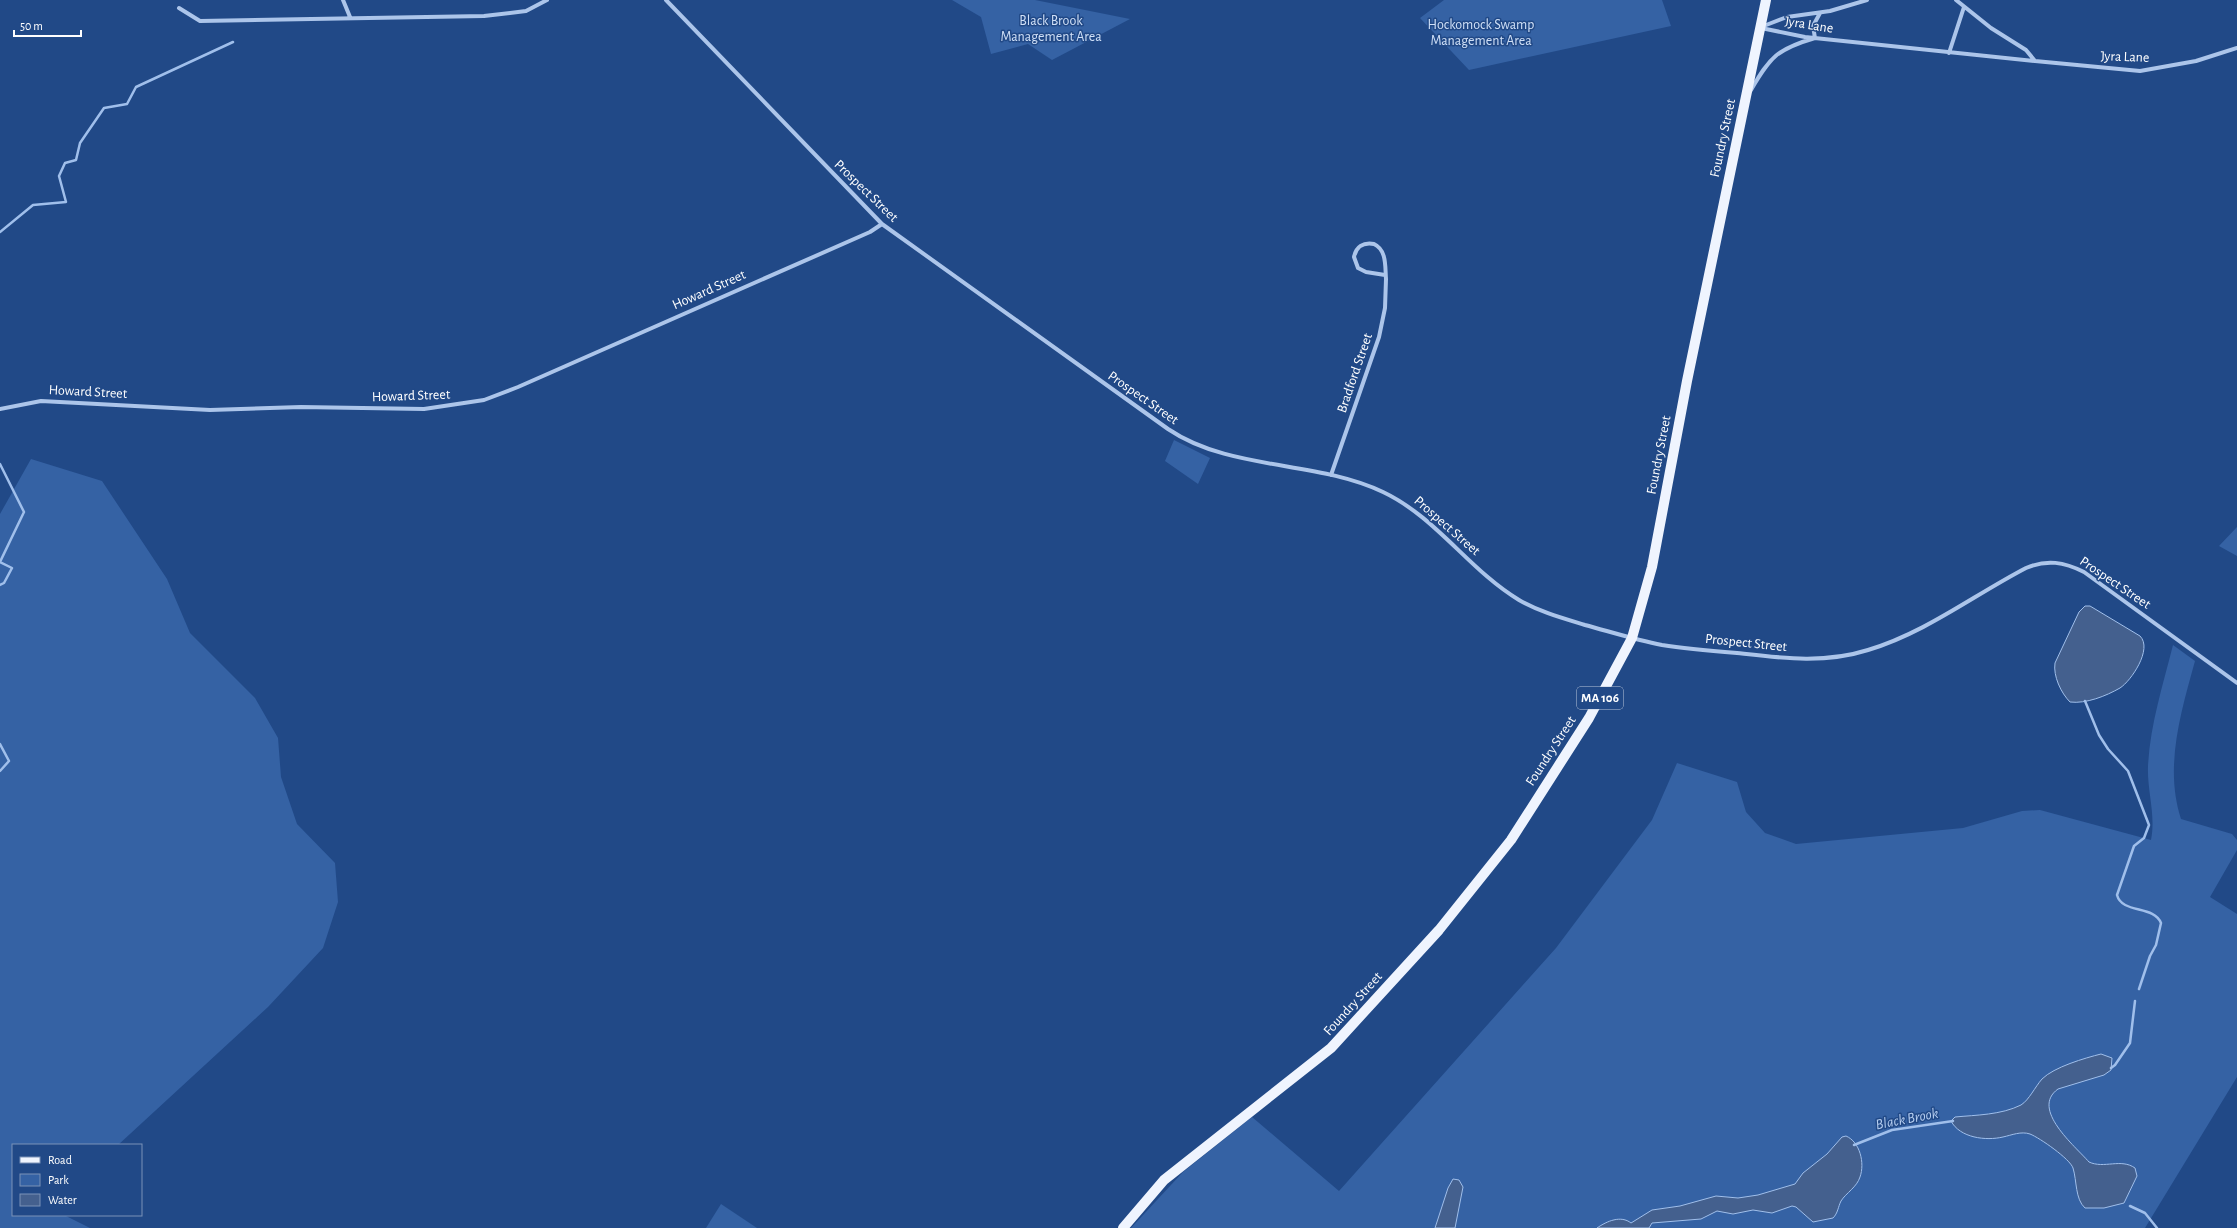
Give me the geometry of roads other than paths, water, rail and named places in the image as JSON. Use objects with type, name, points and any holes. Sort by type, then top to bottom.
[{"type":"main road","name":"Foundry Street","points":[[1123,1228],[1164,1180],[1331,1048],[1439,930],[1511,840],[1589,718],[1632,638],[1652,567],[1690,366],[1766,0]]},
{"type":"street","points":[[343,0],[350,17]]},
{"type":"street","points":[[179,8],[200,21],[350,17],[484,16],[526,11],[547,0]]},
{"type":"street","name":"Prospect Street","points":[[666,0],[882,224],[1182,438],[1218,452],[1331,475],[1372,487],[1407,505],[1491,580],[1526,604],[1545,613],[1632,638],[1663,645],[1813,660],[1840,657],[1868,650],[1897,639],[2026,568],[2054,562],[2068,565],[2084,572],[2237,682]]},
{"type":"street","points":[[1761,28],[1787,17],[1820,13],[1867,0]]},
{"type":"street","points":[[1956,0],[1991,28],[2026,50],[2035,61]]},
{"type":"street","points":[[1949,53],[1964,7]]},
{"type":"street","points":[[1746,98],[1765,67],[1774,57],[1786,48],[1815,38],[1813,26],[1820,13]]},
{"type":"street","name":"Jyra Lane","points":[[1761,28],[1815,38],[1949,53],[2140,71],[2196,61],[2237,48]]},
{"type":"street","name":"Howard Street","points":[[0,409],[41,401],[210,410],[301,407],[424,410],[474,403],[518,387],[870,232],[882,224]]},
{"type":"street","name":"Bradford Street","points":[[1331,475],[1379,337],[1385,308],[1385,275],[1384,256],[1379,247],[1370,243],[1358,248],[1354,256],[1358,268],[1366,272],[1385,275]]},
{"type":"water","points":[[2085,606],[2090,606],[2140,636],[2144,649],[2135,672],[2120,688],[2096,699],[2083,702],[2070,702],[2056,679],[2055,663],[2079,612]]},
{"type":"water","points":[[2101,1054],[2112,1058],[2111,1070],[2104,1075],[2058,1089],[2051,1097],[2049,1107],[2052,1117],[2058,1127],[2089,1162],[2095,1164],[2124,1164],[2135,1168],[2137,1176],[2124,1203],[2104,1208],[2085,1208],[2079,1200],[2071,1164],[2054,1149],[2030,1134],[2020,1133],[1989,1139],[1974,1137],[1967,1135],[1955,1127],[1951,1121],[1955,1117],[1997,1113],[2021,1105],[2047,1075],[2070,1064]]},
{"type":"water","points":[[1846,1136],[1855,1143],[1858,1148],[1862,1166],[1859,1181],[1841,1201],[1833,1218],[1813,1222],[1796,1207],[1792,1206],[1772,1213],[1753,1210],[1733,1214],[1717,1211],[1701,1219],[1652,1223],[1649,1228],[1597,1228],[1605,1223],[1618,1219],[1623,1219],[1631,1223],[1652,1210],[1680,1206],[1716,1196],[1738,1198],[1758,1195],[1795,1184],[1803,1173],[1827,1154],[1842,1137]]},
{"type":"water","points":[[1453,1179],[1459,1180],[1463,1187],[1455,1228],[1435,1228],[1448,1188]]},
{"type":"waterway","points":[[0,232],[33,205],[66,202],[59,176],[65,163],[76,160],[80,143],[104,108],[127,104],[136,87],[233,42]]},
{"type":"waterway","points":[[0,464],[24,512],[0,562],[12,568],[4,583],[0,585]]},
{"type":"waterway","points":[[2085,701],[2099,735],[2108,749],[2128,771],[2149,825],[2144,838],[2134,846],[2117,895],[2120,901],[2125,905],[2152,914],[2157,917],[2161,923],[2156,945],[2150,956],[2139,989]]},
{"type":"waterway","points":[[0,744],[9,761],[0,771]]},
{"type":"waterway","points":[[2111,1068],[2115,1065],[2130,1043],[2135,1001]]},
{"type":"waterway","name":"Black Brook","points":[[1854,1145],[1892,1130],[1953,1121]]},
{"type":"waterway","name":"Black Brook","points":[[2130,1206],[2145,1213],[2157,1228]]},
{"type":"park label","name":"Black Brook Management Area","points":[[1051,30]]},
{"type":"park label","name":"Hockomock Swamp Management Area","points":[[1481,34]]}]
